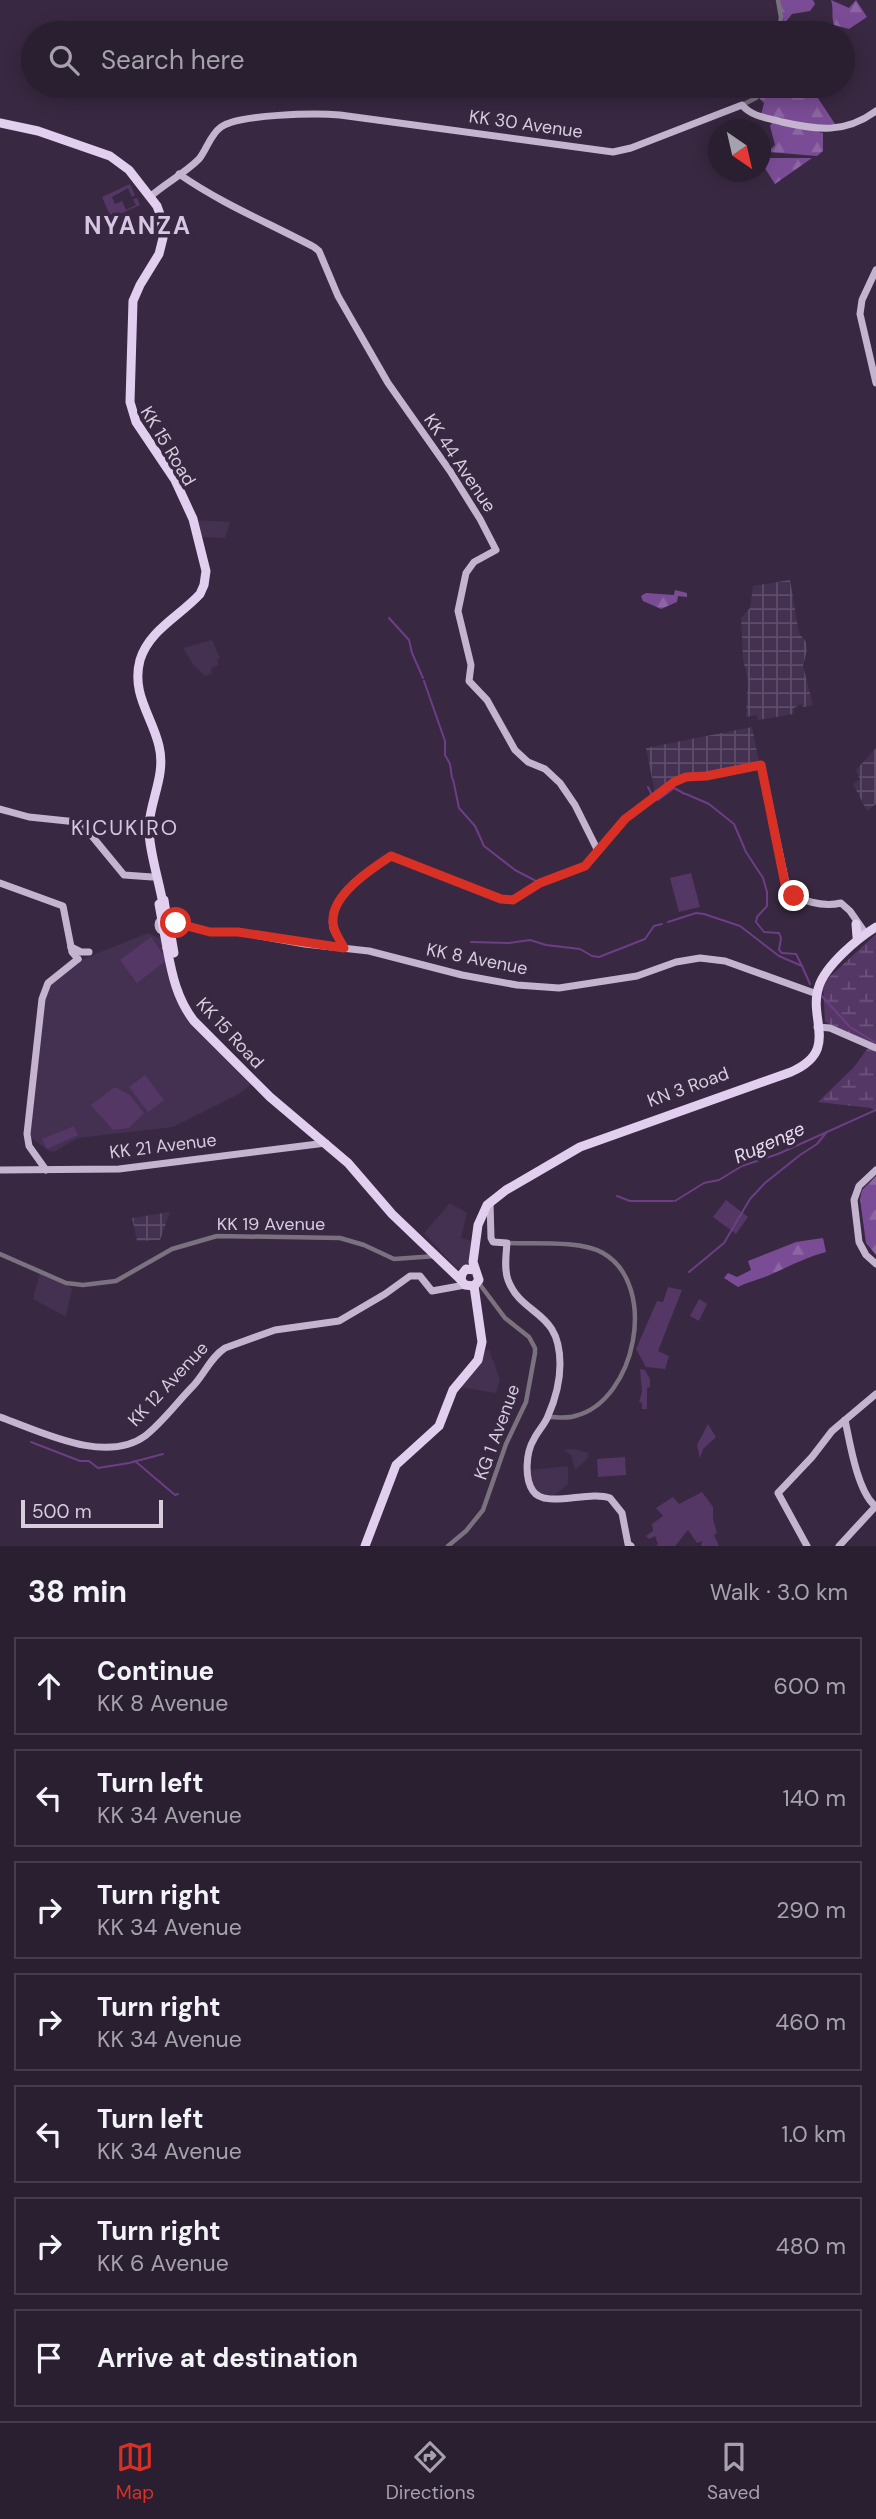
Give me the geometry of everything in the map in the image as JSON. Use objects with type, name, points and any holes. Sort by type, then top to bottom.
[{"type":"highway","name":"KK 15 Road","points":[[0,124],[39,134],[101,156],[128,171],[150,197],[158,217],[160,235],[155,255],[134,287],[130,299],[126,401],[131,420],[170,476],[181,499],[203,570],[193,597],[153,631],[143,645],[136,671],[135,688],[159,757],[159,775],[149,827],[154,870],[174,975],[184,1007],[197,1025],[270,1097],[354,1166],[394,1212],[451,1266],[472,1281]]},
{"type":"highway","points":[[154,870],[168,925],[174,975]]},
{"type":"highway","points":[[813,990],[865,929]]},
{"type":"highway","points":[[813,990],[832,959],[865,929]]},
{"type":"highway","name":"KN 3 Road","points":[[488,1205],[540,1164],[579,1144],[724,1090],[796,1067],[811,1052],[817,1038],[819,1026],[813,990]]},
{"type":"highway","name":"KK 15 Road","points":[[328,1143],[428,1253],[438,1256],[472,1281]]},
{"type":"highway","points":[[362,1546],[395,1459],[433,1426],[452,1383],[475,1355],[477,1341],[472,1255],[475,1225],[488,1205]]},
{"type":"highway","points":[[472,1255],[481,1273],[472,1281]]},
{"type":"main road","points":[[742,105],[751,113],[824,130],[850,126],[876,111]]},
{"type":"main road","name":"KK 30 Avenue","points":[[179,174],[200,158],[221,127],[231,122],[263,118],[318,113],[340,115],[613,152],[631,148],[742,105]]},
{"type":"main road","points":[[150,197],[179,174]]},
{"type":"main road","name":"KK 44 Avenue","points":[[179,174],[230,206],[319,251],[335,291],[392,389],[450,471],[481,519],[496,550],[474,562],[466,573],[458,611],[471,665],[469,681],[487,700],[515,750],[528,762],[549,772],[560,783],[575,805],[595,850]]},
{"type":"main road","points":[[876,270],[862,300],[860,314],[876,383]]},
{"type":"main road","points":[[344,948],[333,927],[333,913],[356,881],[391,856],[510,901],[540,883],[579,870],[625,819],[674,782],[686,777],[706,776],[761,765],[787,888],[798,897],[825,904],[841,902],[865,929]]},
{"type":"main road","points":[[0,809],[29,817],[82,824],[124,875],[154,870]]},
{"type":"main road","points":[[0,883],[63,906],[75,962],[48,983],[42,999],[27,1134],[29,1146],[46,1170]]},
{"type":"main road","name":"KK 8 Avenue","points":[[168,925],[369,951],[500,983],[559,988],[637,976],[676,962],[709,958],[813,990]]},
{"type":"main road","points":[[72,949],[89,952]]},
{"type":"main road","points":[[819,1026],[876,1048]]},
{"type":"main road","name":"KK 21 Avenue","points":[[0,1170],[119,1169],[328,1143]]},
{"type":"main road","points":[[876,1170],[859,1186],[855,1195],[858,1237],[864,1252],[876,1264]]},
{"type":"main road","points":[[488,1205],[492,1241],[507,1243],[506,1273],[510,1283],[517,1295],[549,1324],[559,1352],[558,1387],[548,1417],[531,1443],[527,1464],[528,1479],[534,1493],[549,1499],[590,1494],[610,1498],[622,1513],[628,1544],[631,1546]]},
{"type":"main road","name":"KK 12 Avenue","points":[[0,1417],[49,1437],[103,1448],[122,1446],[143,1437],[153,1428],[225,1348],[275,1330],[339,1321],[386,1294],[410,1276],[420,1276],[432,1292],[472,1281]]},
{"type":"main road","points":[[805,1545],[778,1493],[832,1431],[876,1394]]},
{"type":"main road","points":[[845,1420],[858,1474],[874,1504]]},
{"type":"main road","points":[[841,1546],[874,1504]]},
{"type":"main road","points":[[841,1546],[874,1504]]},
{"type":"street","points":[[778,0],[781,21]]},
{"type":"street","points":[[742,105],[756,98]]},
{"type":"street","name":"KK 19 Avenue","points":[[0,1254],[66,1283],[83,1285],[116,1281],[172,1249],[217,1236],[340,1238],[394,1259],[428,1253]]},
{"type":"street","points":[[507,1243],[561,1245],[596,1250],[614,1263],[630,1285],[633,1294],[632,1340],[628,1363],[621,1378],[605,1397],[590,1409],[574,1416],[548,1417]]},
{"type":"street","name":"KG 1 Avenue","points":[[448,1546],[466,1531],[483,1510],[506,1444],[526,1402],[535,1353],[529,1337],[505,1318],[472,1281]]},
{"type":"shaded area","points":[[194,520],[230,522],[225,538],[200,537]]},
{"type":"shaded area","points":[[790,580],[799,633],[806,642],[803,666],[813,705],[803,707],[801,704],[794,708],[794,714],[758,720],[757,715],[746,717],[748,680],[743,660],[741,618],[750,608],[753,586]]},
{"type":"shaded area","points":[[212,640],[220,658],[217,660],[219,665],[211,668],[212,674],[205,676],[183,648]]},
{"type":"shaded area","points":[[752,727],[759,762],[722,771],[686,775],[655,793],[646,748]]},
{"type":"shaded area","points":[[876,748],[876,804],[867,811],[853,784],[860,779],[856,770]]},
{"type":"shaded area","points":[[148,933],[163,940],[176,998],[253,1083],[239,1094],[173,1127],[78,1138],[54,1152],[49,1151],[29,1136],[45,995],[50,985],[83,959]]},
{"type":"shaded area","points":[[450,1203],[467,1213],[461,1238],[472,1241],[470,1259],[466,1267],[462,1268],[456,1268],[424,1233]]},
{"type":"shaded area","points":[[170,1212],[160,1240],[137,1241],[132,1218]]},
{"type":"shaded area","points":[[40,1272],[72,1288],[66,1317],[33,1299]]},
{"type":"shaded area","points":[[489,1350],[500,1379],[496,1393],[459,1387],[484,1352]]},
{"type":"shaded area","points":[[574,1449],[589,1453],[587,1459],[575,1470],[571,1455],[563,1450]]},
{"type":"shaded area","points":[[568,1466],[568,1484],[551,1498],[533,1489],[530,1470]]},
{"type":"green space","points":[[780,0],[813,0],[815,4],[810,11],[792,14],[784,21]]},
{"type":"green space","points":[[831,0],[849,8],[856,0],[867,17],[855,25],[855,21],[833,21]]},
{"type":"green space","points":[[759,98],[818,98],[837,127],[823,128],[761,115],[764,103]]},
{"type":"green space","points":[[773,121],[823,133],[823,151],[817,156],[771,152],[775,145],[771,124]]},
{"type":"green space","points":[[771,158],[812,158],[775,184],[771,178]]},
{"type":"green space","points":[[130,184],[135,195],[132,197],[128,188],[112,197],[115,204],[122,201],[126,210],[136,205],[133,199],[137,198],[140,205],[111,218],[102,197]]},
{"type":"green space","points":[[675,590],[687,593],[687,597],[678,596],[677,602],[661,609],[643,601],[641,596],[646,593],[674,595]]},
{"type":"green space","points":[[691,873],[700,907],[679,912],[670,878]]},
{"type":"green space","points":[[876,934],[876,1111],[871,1108],[818,1102],[854,1067],[868,1048],[862,1039],[825,1022],[823,983]]},
{"type":"green space","points":[[151,937],[167,960],[137,983],[120,960]]},
{"type":"green space","points":[[145,1075],[164,1100],[148,1112],[129,1087]]},
{"type":"green space","points":[[115,1087],[130,1095],[144,1113],[129,1128],[113,1130],[91,1105]]},
{"type":"green space","points":[[74,1126],[78,1135],[47,1149],[42,1139]]},
{"type":"green space","points":[[876,1176],[876,1255],[866,1243],[860,1199],[862,1190]]},
{"type":"green space","points":[[726,1200],[748,1217],[736,1234],[713,1217]]},
{"type":"green space","points":[[823,1238],[826,1252],[770,1275],[738,1287],[724,1278],[728,1273],[737,1277],[751,1270],[748,1261],[796,1242]]},
{"type":"green space","points":[[668,1287],[682,1290],[658,1351],[669,1356],[665,1369],[646,1367],[636,1349],[657,1301],[663,1302]]},
{"type":"green space","points":[[699,1299],[707,1304],[699,1321],[690,1316]]},
{"type":"green space","points":[[640,1369],[645,1370],[650,1379],[647,1409],[642,1409],[642,1403],[639,1402],[642,1392]]},
{"type":"green space","points":[[708,1424],[716,1437],[703,1449],[700,1458],[697,1445]]},
{"type":"green space","points":[[625,1457],[626,1475],[598,1477],[597,1459]]},
{"type":"green space","points":[[702,1492],[713,1507],[717,1533],[714,1535],[719,1546],[701,1546],[702,1541],[697,1543],[688,1530],[675,1546],[656,1546],[658,1544],[655,1536],[649,1539],[646,1536],[653,1531],[652,1524],[663,1516],[656,1508],[673,1497],[679,1504]]},
{"type":"waterway","points":[[389,618],[409,640],[423,678]]},
{"type":"waterway","points":[[424,681],[445,741],[445,755],[450,764],[452,778]]},
{"type":"waterway","points":[[453,779],[459,808],[475,826],[484,846],[515,870],[536,881]]},
{"type":"waterway","points":[[648,787],[652,795]]},
{"type":"waterway","points":[[655,798],[658,800],[674,788],[685,794]]},
{"type":"waterway","points":[[686,794],[709,804],[734,824],[746,852],[763,878],[767,892],[767,906],[756,922],[764,932],[779,933],[779,950],[782,953],[796,954],[802,966]]},
{"type":"waterway","points":[[668,922],[696,913],[740,926],[779,956],[802,966],[810,984]]},
{"type":"waterway","points":[[471,942],[509,943],[530,940],[580,949],[599,957],[645,939],[654,926],[662,924]]},
{"type":"waterway","points":[[820,994],[850,1027],[876,1043]]},
{"type":"waterway","name":"Rugenge","points":[[675,1201],[704,1183],[719,1180],[742,1166],[778,1154],[876,1110]]},
{"type":"waterway","points":[[689,1272],[724,1243],[750,1199],[765,1183],[817,1144],[826,1133]]},
{"type":"waterway","name":"Rugenge","points":[[617,1196],[630,1201],[673,1201]]},
{"type":"waterway","points":[[31,1442],[80,1461],[89,1461],[98,1468],[163,1454]]},
{"type":"waterway","points":[[135,1461],[175,1495],[178,1494]]},
{"type":"district","name":"NYANZA","points":[[138,226]]},
{"type":"district","name":"KICUKIRO","points":[[125,828]]},
{"type":"route","points":[[176,923],[210,932],[222,930],[344,948],[333,927],[333,913],[356,881],[391,856],[510,901],[540,883],[585,866],[625,819],[674,782],[686,777],[706,776],[761,765],[785,884],[794,896]]}]
